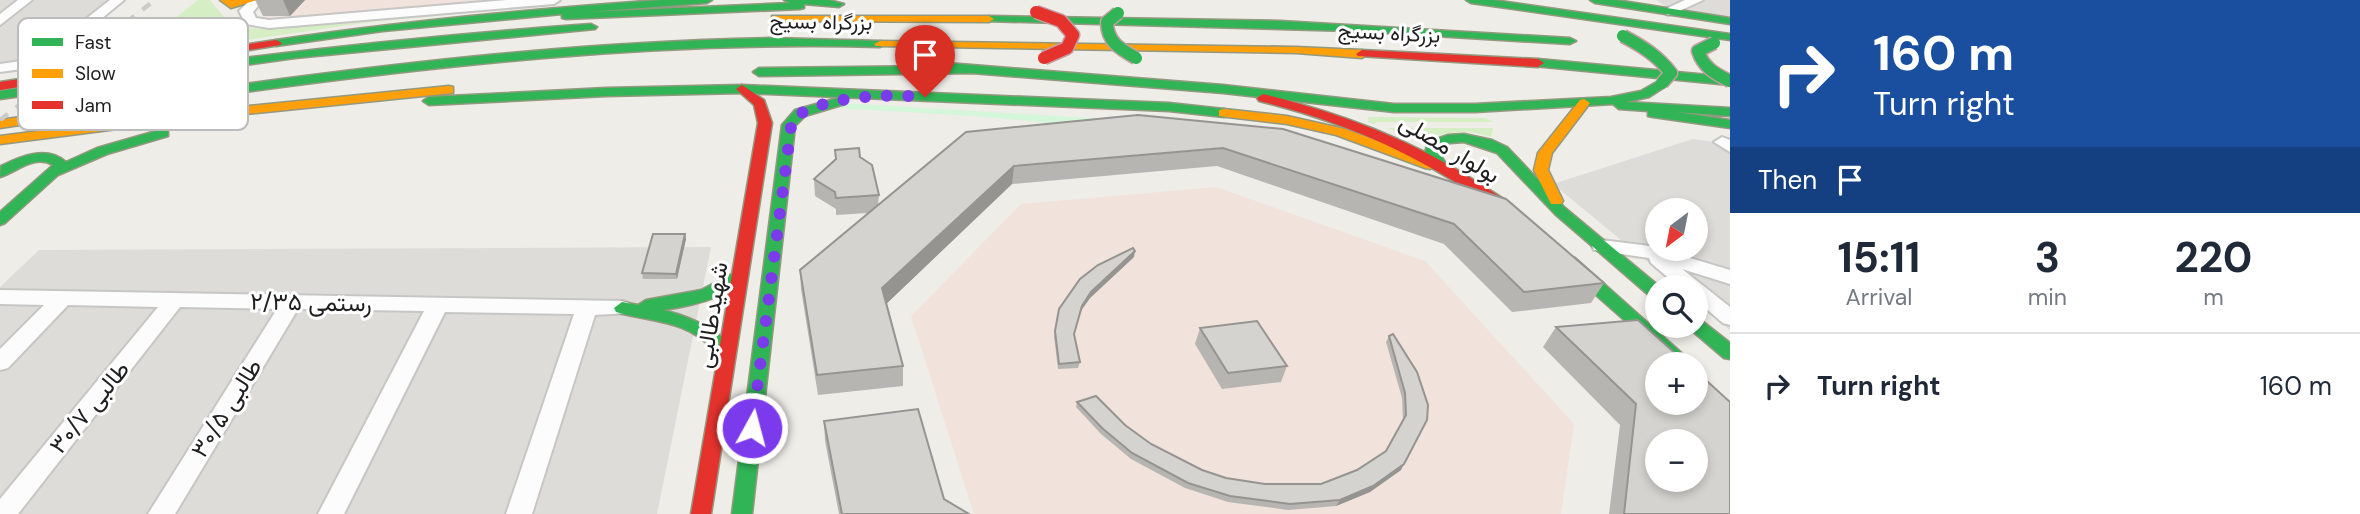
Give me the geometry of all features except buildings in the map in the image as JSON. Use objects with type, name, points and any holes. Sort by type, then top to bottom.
[{"type":"main road","points":[[225,0],[231,5],[255,0]]},
{"type":"main road","points":[[248,47],[374,27],[509,13],[654,1],[703,0]]},
{"type":"main road","points":[[789,0],[839,4]]},
{"type":"main road","points":[[1471,0],[1535,12],[1730,37]]},
{"type":"main road","points":[[1595,0],[1730,21]]},
{"type":"main road","points":[[248,57],[427,27],[541,17],[887,2]]},
{"type":"main road","points":[[921,3],[1006,7],[1036,12],[1062,21],[1073,35],[1073,42],[1068,49],[1044,58],[983,69]]},
{"type":"main road","points":[[1144,4],[1118,13],[1107,22],[1106,34],[1115,47],[1174,76],[1223,89]]},
{"type":"main road","points":[[744,67],[812,60],[983,69],[1223,89],[1394,108],[1475,108],[1584,103],[1645,94],[1662,83],[1671,73],[1664,61],[1647,48],[1535,12]]},
{"type":"main road","name":"بزرگراه بسیج","points":[[248,62],[537,30],[762,18],[1282,24],[1398,28],[1582,42]]},
{"type":"main road","points":[[1616,40],[1730,56]]},
{"type":"main road","name":"بزرگراه بسیج","points":[[248,88],[362,72],[520,56],[677,44],[759,42],[1349,52],[1576,65],[1730,81]]},
{"type":"main road","points":[[1722,43],[1698,51],[1698,57],[1704,65],[1730,81]]},
{"type":"main road","points":[[248,97],[531,69],[664,74]]},
{"type":"main road","points":[[429,101],[604,71]]},
{"type":"main road","points":[[248,110],[604,71],[685,90]]},
{"type":"main road","points":[[0,86],[18,83]]},
{"type":"main road","points":[[742,89],[760,102],[766,112],[765,123]]},
{"type":"main road","points":[[248,120],[429,101],[742,89],[1181,108],[1287,120],[1340,132],[1460,176]]},
{"type":"main road","name":"بولوار مصلی","points":[[1223,89],[1327,113],[1377,131],[1438,162],[1526,225]]},
{"type":"main road","name":"بزرگراه بسیج","points":[[0,96],[18,93]]},
{"type":"main road","points":[[765,123],[783,119],[789,125],[800,113],[814,107],[845,100],[900,95]]},
{"type":"main road","points":[[1584,103],[1730,112]]},
{"type":"main road","points":[[1584,103],[1730,124]]},
{"type":"main road","name":"بولوار مصلی","points":[[1584,103],[1545,153],[1541,170],[1562,214],[1645,283]]},
{"type":"main road","name":"بزرگراه بسیج","points":[[0,124],[18,121]]},
{"type":"main road","name":"شهیدطالبی","points":[[742,514],[734,429],[724,372],[765,123]]},
{"type":"main road","name":"شهیدطالبی","points":[[701,514],[734,429],[789,125]]},
{"type":"main road","points":[[0,139],[74,130]]},
{"type":"main road","points":[[57,171],[102,151],[181,130]]},
{"type":"main road","points":[[1438,162],[1432,153],[1433,145],[1445,138],[1478,140],[1495,146],[1508,155],[1530,183],[1562,214]]},
{"type":"main road","points":[[0,173],[19,163],[44,157],[59,161],[61,165],[0,220]]},
{"type":"main road","points":[[1558,252],[1671,352]]},
{"type":"main road","points":[[622,308],[686,303],[727,287],[740,275]]},
{"type":"main road","points":[[622,308],[652,312],[709,337],[722,349],[724,372]]},
{"type":"main road","points":[[1708,335],[1730,353]]},
{"type":"street","points":[[0,21],[26,0]]},
{"type":"street","points":[[95,18],[117,0]]},
{"type":"street","points":[[255,0],[246,11],[251,21],[269,24],[554,0]]},
{"type":"street","points":[[1668,11],[1697,0]]},
{"type":"street","points":[[0,68],[18,66]]},
{"type":"street","points":[[1601,246],[1645,251]]},
{"type":"street","points":[[1661,261],[1678,275]]},
{"type":"street","points":[[1679,261],[1730,277]]},
{"type":"street","name":"رستمی ۲/۳۵","points":[[0,297],[622,308]]},
{"type":"street","points":[[0,362],[63,298]]},
{"type":"street","name":"طالبی ۳۰/۷","points":[[3,514],[175,300]]},
{"type":"street","points":[[1708,300],[1730,318]]},
{"type":"street","name":"طالبی ۳۰/۵","points":[[160,514],[292,302]]},
{"type":"street","points":[[331,514],[438,304]]},
{"type":"street","points":[[519,514],[587,307]]},
{"type":"shaded area","points":[[0,0],[124,0],[101,18],[18,18],[18,64],[0,66]]},
{"type":"shaded area","points":[[280,0],[490,0],[273,21],[263,17]]},
{"type":"shaded area","points":[[1656,0],[1730,0],[1730,17],[1667,7]]},
{"type":"shaded area","points":[[1693,139],[1730,144],[1730,330],[1708,311],[1708,275],[1663,275],[1646,261],[1708,261],[1708,198],[1645,198],[1645,260],[1553,184]]},
{"type":"shaded area","points":[[1216,187],[1425,261],[1574,424],[1561,514],[974,514],[911,316],[1021,204]]},
{"type":"shaded area","points":[[711,247],[657,514],[0,514],[0,287],[39,250]]},
{"type":"green space","points":[[198,0],[210,0],[226,18],[175,18]]},
{"type":"green space","points":[[525,5],[525,7],[363,23],[248,40],[248,27],[262,29]]},
{"type":"green space","points":[[843,103],[1106,119],[1218,138],[974,116],[836,108]]},
{"type":"green space","points":[[1368,117],[1485,118],[1494,122],[1374,124],[1368,122]]},
{"type":"green space","points":[[1387,128],[1493,128],[1491,137],[1459,132],[1435,136],[1425,142]]},
{"type":"railway","points":[[132,18],[155,0]]},
{"type":"railway","points":[[0,120],[18,106]]},
{"type":"traffic: fast","points":[[276,43],[437,22],[707,0]]},
{"type":"traffic: fast","points":[[789,0],[839,4]]},
{"type":"traffic: fast","points":[[1471,0],[1730,37]]},
{"type":"traffic: fast","points":[[1595,0],[1730,21]]},
{"type":"traffic: fast","points":[[566,16],[800,6]]},
{"type":"traffic: fast","points":[[1118,13],[1107,22],[1108,35],[1119,48],[1136,58]]},
{"type":"traffic: fast","points":[[989,19],[1280,25],[1570,41]]},
{"type":"traffic: fast","points":[[248,61],[443,39],[591,27]]},
{"type":"traffic: fast","points":[[1623,36],[1650,52],[1671,73],[1662,83]]},
{"type":"traffic: fast","points":[[248,87],[355,73],[623,48],[772,42],[880,44]]},
{"type":"traffic: fast","points":[[1714,43],[1698,51],[1702,62],[1710,70],[1730,81]]},
{"type":"traffic: fast","points":[[1538,63],[1730,81]]},
{"type":"traffic: fast","points":[[947,67],[1223,89],[1394,108],[1475,108],[1611,101],[1645,94],[1662,83]]},
{"type":"traffic: fast","points":[[759,72],[974,69]]},
{"type":"traffic: fast","points":[[429,101],[606,92],[742,89],[1169,107],[1224,113]]},
{"type":"traffic: fast","points":[[0,95],[18,92]]},
{"type":"traffic: fast","points":[[742,514],[789,125],[800,113],[841,101]]},
{"type":"traffic: fast","points":[[1619,105],[1730,112]]},
{"type":"traffic: fast","points":[[1653,113],[1730,124]]},
{"type":"traffic: fast","points":[[57,171],[102,151],[163,133]]},
{"type":"traffic: fast","points":[[1438,162],[1432,153],[1433,145],[1448,139],[1464,138],[1487,143],[1502,150],[1560,211],[1645,283]]},
{"type":"traffic: fast","points":[[0,173],[22,161],[40,157],[48,157],[61,165],[0,220]]},
{"type":"traffic: fast","points":[[1569,262],[1671,352]]},
{"type":"traffic: fast","points":[[646,306],[696,298],[718,289],[740,275]]},
{"type":"traffic: fast","points":[[622,308],[676,319],[701,330],[712,337],[720,347],[724,369]]},
{"type":"traffic: fast","points":[[1708,335],[1730,353]]},
{"type":"traffic: slow","points":[[225,0],[231,5],[252,0]]},
{"type":"traffic: slow","points":[[776,18],[989,19]]},
{"type":"traffic: slow","points":[[880,44],[1296,50],[1362,54]]},
{"type":"traffic: slow","points":[[248,110],[449,90]]},
{"type":"traffic: slow","points":[[1556,201],[1541,170],[1545,153],[1584,103]]},
{"type":"traffic: slow","points":[[1224,113],[1287,120],[1340,132],[1430,165]]},
{"type":"traffic: slow","points":[[0,124],[18,121]]},
{"type":"traffic: slow","points":[[0,140],[78,130]]},
{"type":"traffic: jam","points":[[1036,12],[1061,21],[1073,35],[1067,48],[1044,58]]},
{"type":"traffic: jam","points":[[248,47],[276,43]]},
{"type":"traffic: jam","points":[[1362,54],[1538,63]]},
{"type":"traffic: jam","points":[[0,86],[18,83]]},
{"type":"traffic: jam","points":[[701,514],[765,123],[760,103],[742,89]]},
{"type":"traffic: jam","points":[[1263,98],[1332,117],[1395,142],[1454,174],[1513,214]]},
{"type":"route","points":[[752,428],[789,125],[792,119],[814,107],[845,100],[900,95],[925,97]]}]
